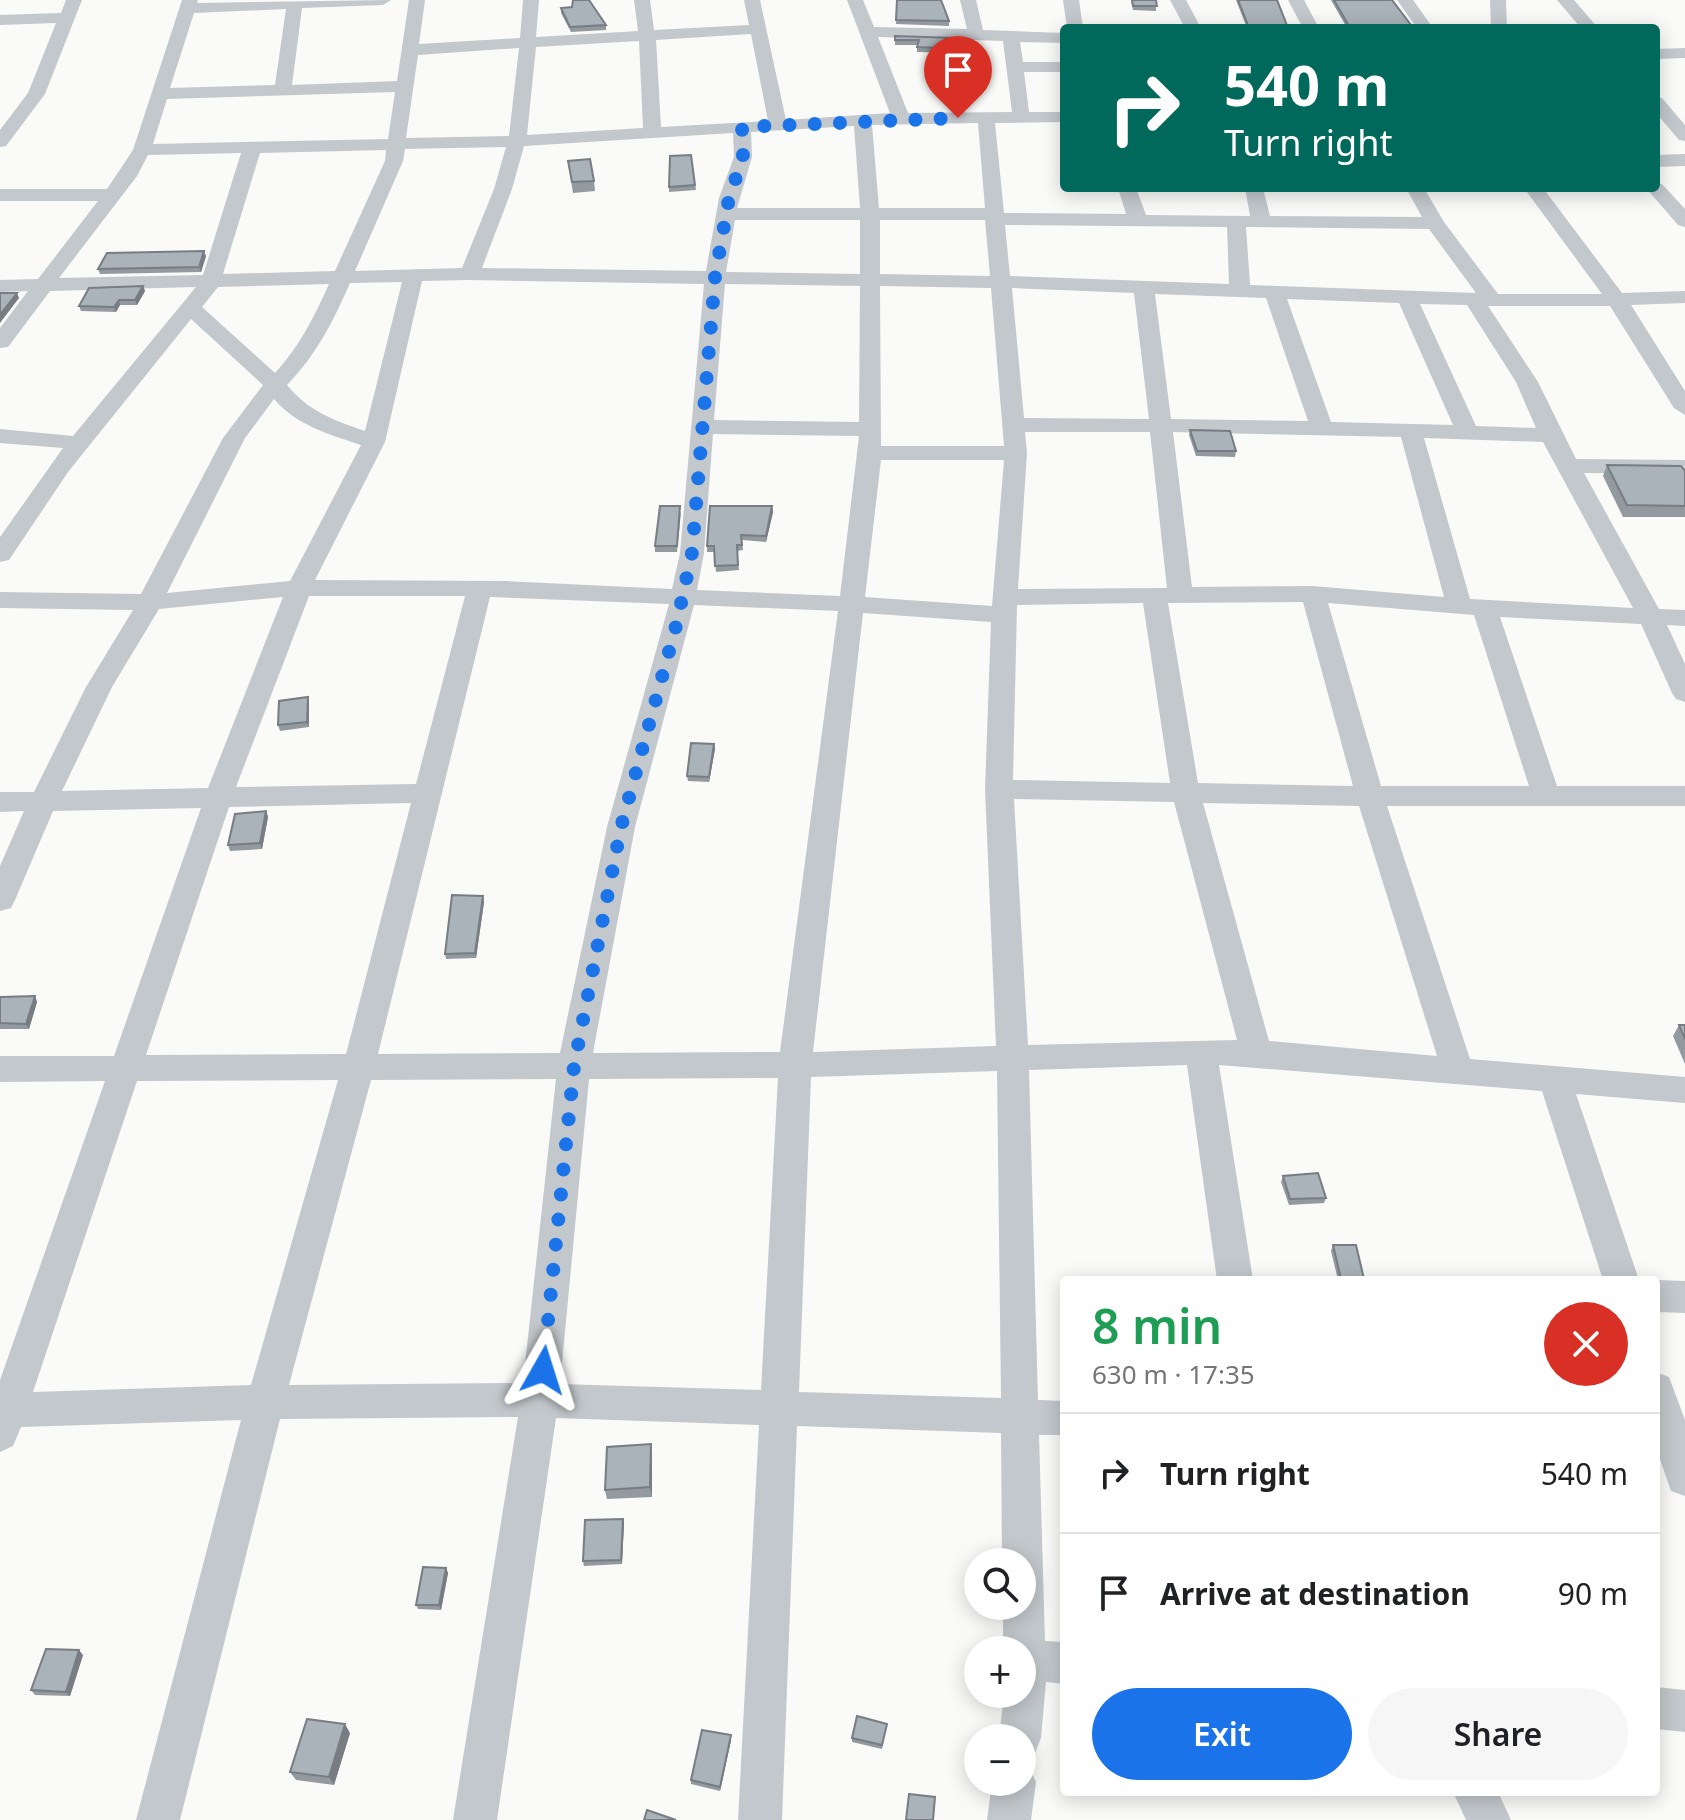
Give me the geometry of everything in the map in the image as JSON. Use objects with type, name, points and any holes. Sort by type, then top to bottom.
[{"type":"street","points":[[0,142],[36,94],[74,0]]},
{"type":"street","points":[[0,342],[112,195],[142,150],[189,4],[383,0]]},
{"type":"street","points":[[0,900],[43,801],[99,687],[150,602],[234,438],[246,418],[312,342],[394,161],[417,0]]},
{"type":"street","points":[[470,274],[503,189],[517,141],[523,112],[531,0]]},
{"type":"street","points":[[642,0],[652,132]]},
{"type":"street","points":[[752,0],[778,125]]},
{"type":"street","points":[[855,0],[901,118]]},
{"type":"street","points":[[968,0],[976,34]]},
{"type":"street","points":[[1071,0],[1074,24]]},
{"type":"street","points":[[1178,0],[1191,24]]},
{"type":"street","points":[[1296,0],[1309,24]]},
{"type":"street","points":[[1405,0],[1422,24]]},
{"type":"street","points":[[1498,0],[1499,24]]},
{"type":"street","points":[[1565,0],[1586,24]]},
{"type":"street","points":[[283,90],[294,2]]},
{"type":"street","points":[[0,20],[65,18]]},
{"type":"street","points":[[411,50],[757,29]]},
{"type":"street","points":[[867,32],[1060,38]]},
{"type":"street","points":[[1011,37],[1021,117]]},
{"type":"street","points":[[1660,54],[1685,53]]},
{"type":"street","points":[[1015,67],[1060,67]]},
{"type":"street","points":[[161,94],[406,86]]},
{"type":"street","points":[[1660,107],[1685,136]]},
{"type":"street","points":[[986,117],[1015,425],[999,789],[1013,1058],[1019,1417],[1044,1662],[1025,1699],[1022,1724]]},
{"type":"street","points":[[142,150],[517,141],[901,118],[1060,117]]},
{"type":"street","points":[[760,1820],[795,1065],[870,441],[870,214],[863,121]]},
{"type":"street","points":[[475,1820],[540,1400],[574,1066],[621,827],[692,553],[715,277],[727,214],[743,157],[742,127]]},
{"type":"street","points":[[0,555],[78,443],[211,282],[252,148]]},
{"type":"street","points":[[1660,161],[1685,160]]},
{"type":"street","points":[[1128,192],[1138,220]]},
{"type":"street","points":[[1255,192],[1261,220]]},
{"type":"street","points":[[1417,192],[1483,301],[1527,382],[1567,466],[1651,617],[1685,693]]},
{"type":"street","points":[[1536,192],[1617,300],[1685,408]]},
{"type":"street","points":[[1659,192],[1685,221]]},
{"type":"street","points":[[0,195],[112,195]]},
{"type":"street","points":[[727,214],[1435,223]]},
{"type":"street","points":[[1236,220],[1240,291]]},
{"type":"street","points":[[414,274],[374,442],[299,588],[218,798],[3,1418],[265,1402],[540,1400],[1060,1418]]},
{"type":"street","points":[[0,286],[470,274],[1001,282],[1483,301],[1685,297]]},
{"type":"street","points":[[1144,287],[1162,426],[1168,596],[1186,793],[1256,1053]]},
{"type":"street","points":[[1274,292],[1322,428]]},
{"type":"street","points":[[1407,298],[1467,432]]},
{"type":"street","points":[[189,306],[275,385],[292,406],[312,420],[374,442]]},
{"type":"street","points":[[1015,425],[1322,428],[1551,435]]},
{"type":"street","points":[[704,427],[1016,453]]},
{"type":"street","points":[[1410,430],[1471,607],[1546,795]]},
{"type":"street","points":[[0,436],[78,443]]},
{"type":"street","points":[[1567,466],[1685,467]]},
{"type":"street","points":[[0,600],[150,602],[299,588],[505,589],[849,604],[1005,606],[1168,596],[1313,594],[1471,607],[1685,618]]},
{"type":"street","points":[[158,1820],[265,1402],[359,1065],[479,591]]},
{"type":"street","points":[[1313,594],[1370,796],[1458,1070]]},
{"type":"street","points":[[999,789],[1370,796],[1685,796]]},
{"type":"street","points":[[0,802],[426,793]]},
{"type":"street","points":[[1201,1052],[1234,1276]]},
{"type":"street","points":[[0,1069],[795,1065],[1201,1052],[1256,1053],[1685,1090]]},
{"type":"street","points":[[1554,1078],[1620,1276]]},
{"type":"street","points":[[1660,1296],[1685,1297]]},
{"type":"street","points":[[1660,1402],[1685,1478]]},
{"type":"street","points":[[1660,1708],[1685,1711]]},
{"type":"street","points":[[1009,1820],[1012,1796]]},
{"type":"street","points":[[1477,1796],[1489,1820]]},
{"type":"building","points":[[573,0],[589,0],[606,25],[570,27],[561,8],[572,7]]},
{"type":"building","points":[[897,0],[941,0],[949,21],[896,20]]},
{"type":"building","points":[[1132,0],[1156,0],[1157,6],[1133,6]]},
{"type":"building","points":[[1238,0],[1277,0],[1286,24],[1247,24]]},
{"type":"building","points":[[1334,0],[1392,0],[1410,24],[1348,24]]},
{"type":"building","points":[[895,36],[955,38],[959,49],[917,47],[919,40],[895,40]]},
{"type":"building","points":[[691,155],[695,185],[669,187],[670,156]]},
{"type":"building","points":[[590,159],[594,181],[572,182],[568,161]]},
{"type":"building","points":[[204,251],[199,267],[98,269],[107,253]]},
{"type":"building","points":[[143,286],[135,300],[119,300],[114,307],[79,306],[89,288]]},
{"type":"building","points":[[0,293],[17,293],[0,315]]},
{"type":"building","points":[[1190,430],[1230,431],[1236,451],[1197,451]]},
{"type":"building","points":[[1607,465],[1681,466],[1685,471],[1685,506],[1627,505]]},
{"type":"building","points":[[660,506],[680,506],[677,546],[655,546]]},
{"type":"building","points":[[710,506],[772,506],[766,536],[741,535],[742,545],[737,545],[738,565],[715,566],[714,546],[707,546]]},
{"type":"building","points":[[308,697],[307,722],[278,725],[279,701]]},
{"type":"building","points":[[691,743],[714,744],[709,777],[687,776]]},
{"type":"building","points":[[266,811],[260,843],[228,845],[235,814]]},
{"type":"building","points":[[452,895],[483,896],[475,953],[445,954]]},
{"type":"building","points":[[35,996],[26,1024],[0,1023],[0,997]]},
{"type":"building","points":[[1679,1025],[1685,1025],[1685,1039]]},
{"type":"building","points":[[1318,1173],[1326,1198],[1290,1199],[1283,1176]]},
{"type":"building","points":[[1333,1245],[1356,1245],[1363,1276],[1340,1276]]},
{"type":"building","points":[[651,1444],[650,1487],[605,1490],[607,1447]]},
{"type":"building","points":[[623,1519],[621,1560],[583,1561],[585,1520]]},
{"type":"building","points":[[423,1567],[446,1568],[439,1605],[416,1605]]},
{"type":"building","points":[[46,1649],[79,1650],[66,1692],[31,1690]]},
{"type":"building","points":[[857,1716],[887,1724],[882,1745],[852,1738]]},
{"type":"building","points":[[307,1719],[345,1724],[329,1777],[290,1772]]},
{"type":"building","points":[[702,1730],[731,1735],[720,1787],[691,1780]]},
{"type":"building","points":[[909,1794],[935,1797],[933,1820],[906,1820]]},
{"type":"building","points":[[647,1810],[676,1820],[644,1820]]},
{"type":"route","points":[[543,1370],[574,1066],[621,827],[676,626],[692,553],[715,277],[729,198],[743,157],[742,127],[958,118]]}]
